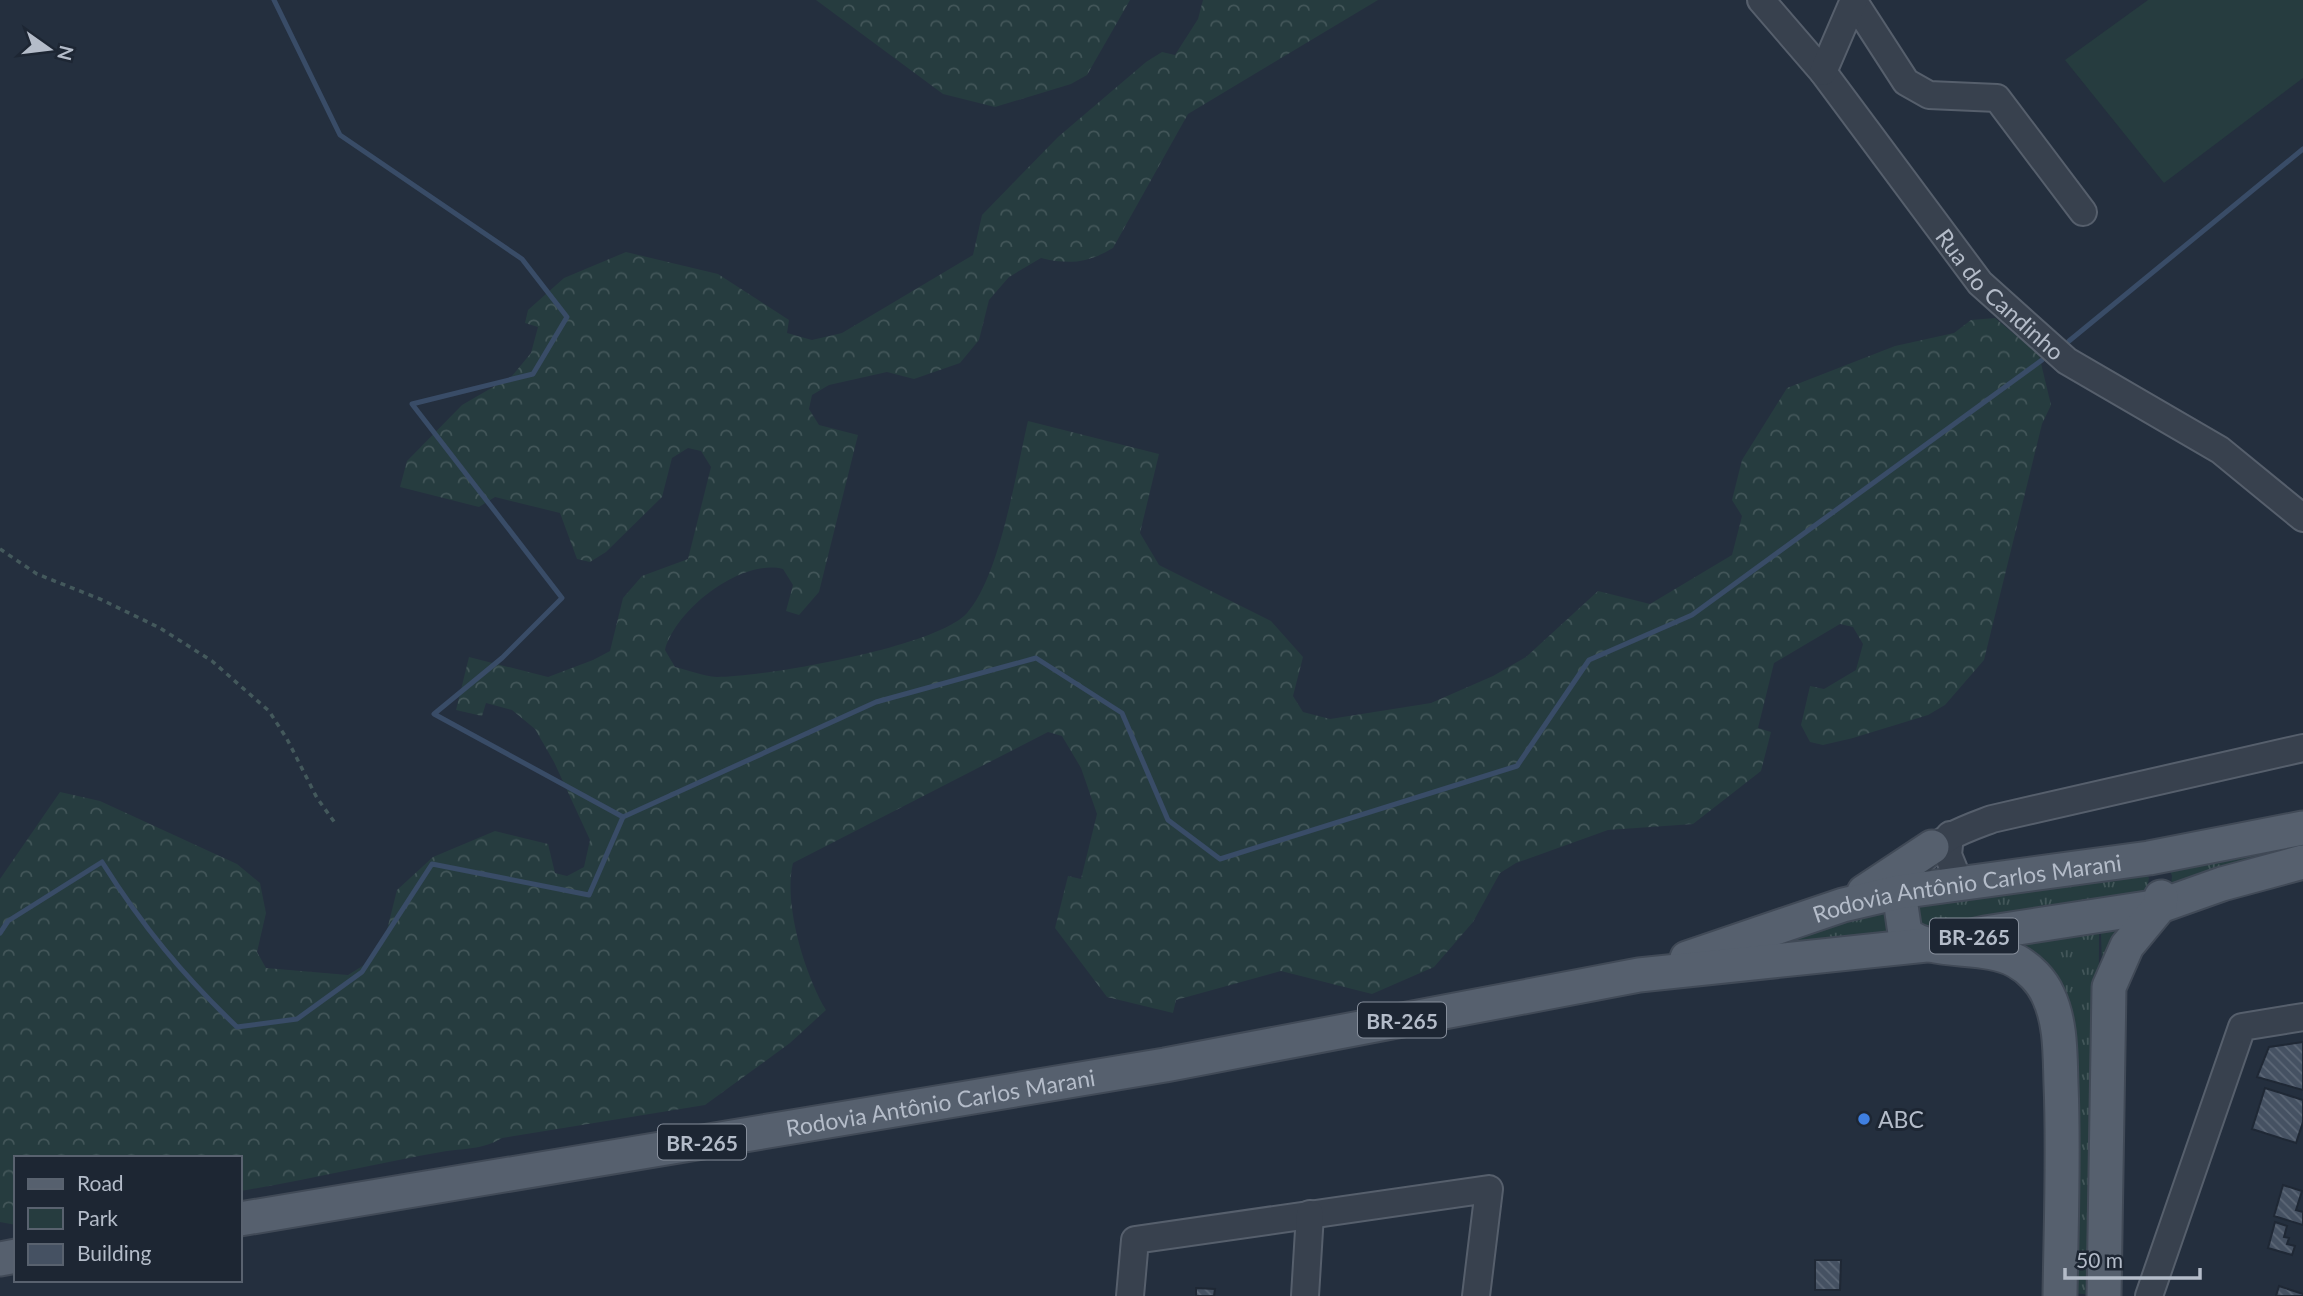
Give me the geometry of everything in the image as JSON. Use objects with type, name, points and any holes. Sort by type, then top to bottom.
[{"type":"main road","name":"Rodovia Antônio Carlos Marani","points":[[1639,975],[1843,905],[1899,892],[2148,858],[2303,828]]},
{"type":"main road","points":[[1843,905],[1941,841]]},
{"type":"main road","points":[[2104,1296],[2109,987],[2127,946],[2160,906],[2164,883],[2148,858]]},
{"type":"main road","name":"Rodovia Antônio Carlos Marani","points":[[242,1219],[1165,1065],[1639,975],[1936,944],[1985,933],[2160,906],[2222,884],[2303,862]]},
{"type":"main road","points":[[1899,892],[1905,933],[1916,943],[1936,944],[2015,960],[2033,973],[2048,993],[2057,1019],[2062,1096],[2060,1296]]},
{"type":"street","name":"Rua do Candinho","points":[[1761,0],[1823,72],[1980,283],[2067,361],[2220,450],[2303,518]]},
{"type":"street","points":[[1823,72],[1853,0]]},
{"type":"street","points":[[1853,0],[1906,82],[1929,95],[1997,98],[2083,212]]},
{"type":"street","points":[[1899,892],[1941,841],[1992,819],[2303,748]]},
{"type":"street","points":[[1941,841],[1959,882]]},
{"type":"street","points":[[2149,1296],[2242,1027],[2303,1017]]},
{"type":"street","points":[[1130,1296],[1135,1240],[1489,1189],[1476,1296]]},
{"type":"street","points":[[1305,1296],[1310,1214]]},
{"type":"path","points":[[0,549],[37,574],[100,599],[160,628],[212,661],[269,712],[287,738],[317,798],[335,823]]},
{"type":"green space","points":[[816,0],[1130,0],[1087,75],[1071,84],[995,107],[943,94]]},
{"type":"green space","points":[[1203,0],[1378,0],[1188,114],[1113,248],[1095,257],[1078,261],[1061,262],[1041,258],[1009,277],[989,300],[979,340],[960,363],[914,379],[887,372],[829,385],[812,395],[809,409],[819,425],[858,435],[819,592],[799,615],[786,611],[793,585],[783,569],[748,571],[730,579],[696,604],[671,635],[665,650],[675,667],[717,677],[772,672],[887,648],[950,626],[967,613],[989,575],[1005,522],[1028,421],[1159,454],[1140,533],[1159,565],[1271,621],[1303,657],[1293,696],[1303,712],[1330,719],[1431,703],[1493,676],[1526,657],[1598,591],[1650,604],[1732,555],[1742,516],[1732,500],[1742,460],[1787,388],[1895,346],[1954,333],[1971,320],[1995,318],[2039,355],[2051,405],[2042,424],[1984,660],[1945,705],[1928,715],[1823,745],[1810,742],[1801,725],[1810,686],[1824,689],[1856,670],[1863,644],[1853,627],[1840,624],[1774,663],[1758,728],[1771,732],[1761,771],[1693,824],[1608,830],[1516,863],[1500,873],[1473,922],[1434,967],[1372,994],[1281,971],[1176,1000],[1173,1013],[1107,997],[1055,928],[1068,876],[1081,879],[1097,814],[1081,768],[1062,736],[1048,732],[793,863],[791,898],[798,939],[811,978],[826,1010],[790,1043],[705,1105],[502,1138],[480,1147],[441,1152],[242,1191],[242,1156],[14,1156],[14,1225],[0,1222],[0,879],[60,792],[100,801],[237,864],[260,883],[266,913],[257,952],[266,968],[348,975],[364,965],[384,942],[397,890],[433,857],[495,831],[548,844],[555,873],[567,876],[584,867],[590,840],[554,762],[535,729],[512,710],[486,703],[482,716],[456,710],[469,657],[548,677],[610,651],[623,598],[642,576],[688,559],[711,467],[701,451],[688,448],[672,458],[662,497],[606,552],[590,562],[577,559],[560,513],[495,497],[479,507],[400,487],[407,461],[462,405],[512,376],[531,353],[538,327],[525,323],[528,310],[564,278],[626,252],[718,274],[789,320],[787,333],[812,340],[842,333],[973,255],[982,215],[1058,137],[1146,62],[1162,52],[1175,55],[1198,19]]},
{"type":"green space","points":[[2148,0],[2303,0],[2303,78],[2164,183],[2065,60]]},
{"type":"green space","points":[[2303,847],[2170,897],[2172,876],[2167,863]]},
{"type":"green space","points":[[2144,871],[2149,878],[2146,895],[1924,933],[1914,907],[1922,900]]},
{"type":"green space","points":[[1889,908],[1886,921],[1892,940],[1681,962]]},
{"type":"green space","points":[[2126,930],[2102,966],[2101,933]]},
{"type":"green space","points":[[2099,932],[2097,1296],[2075,1293],[2035,962],[2022,945]]},
{"type":"building","points":[[2303,1042],[2303,1090],[2257,1077],[2269,1047]]},
{"type":"building","points":[[2265,1088],[2303,1100],[2303,1122],[2296,1143],[2252,1129]]},
{"type":"building","points":[[2283,1185],[2302,1191],[2296,1210],[2303,1212],[2303,1225],[2274,1216]]},
{"type":"building","points":[[2275,1222],[2287,1226],[2284,1237],[2289,1238],[2287,1244],[2295,1246],[2292,1255],[2268,1248]]},
{"type":"building","points":[[1815,1260],[1841,1260],[1840,1290],[1815,1290]]},
{"type":"building","points":[[2279,1286],[2303,1294],[2303,1296],[2276,1296]]},
{"type":"building","points":[[1196,1288],[1215,1289],[1214,1296],[1196,1296]]},
{"type":"waterway","points":[[274,0],[340,135],[522,259],[567,317],[533,374],[412,404],[562,598],[502,658],[434,714],[623,817],[876,702],[1036,658],[1122,713],[1168,820],[1220,859],[1517,766],[1589,660],[1692,615],[2042,360]]},
{"type":"waterway","points":[[2069,341],[2303,149]]},
{"type":"waterway","points":[[0,933],[8,921],[102,862],[164,949],[237,1027],[297,1019],[362,972],[432,864],[589,895],[623,817]]},
{"type":"place","name":"ABC","points":[[1864,1119]]}]
